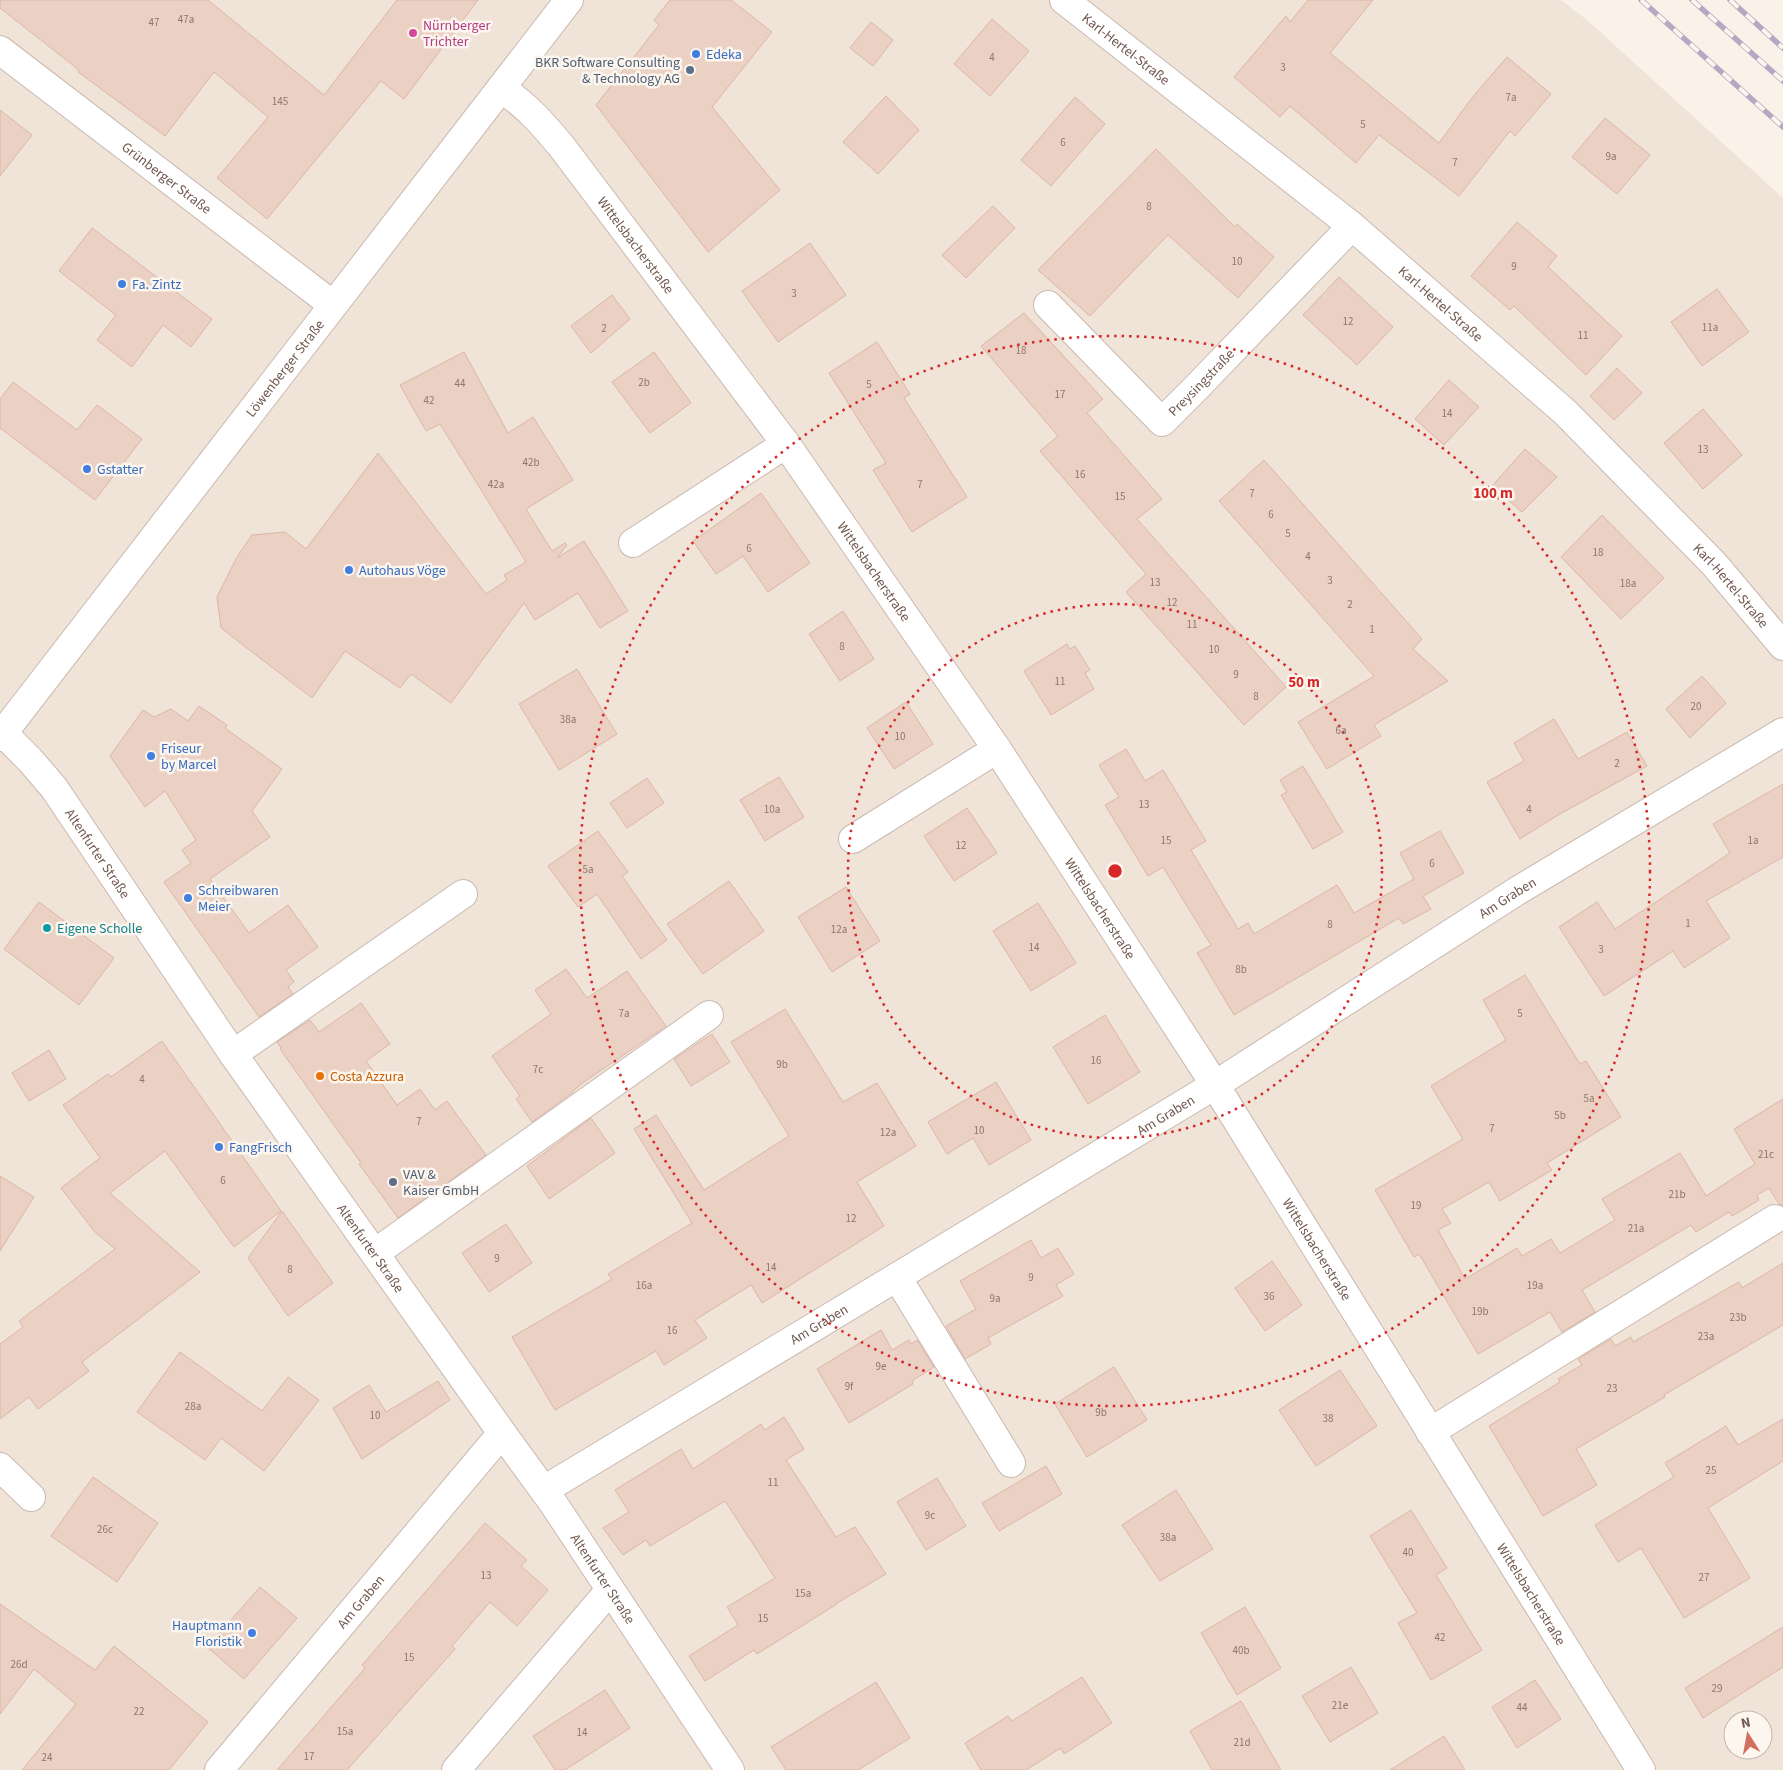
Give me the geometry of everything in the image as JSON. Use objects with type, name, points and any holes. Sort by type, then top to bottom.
[{"type":"street","name":"Löwenberger Straße","points":[[1,733],[569,0]]},
{"type":"street","name":"Karl-Hertel-Straße","points":[[1064,0],[1352,226],[1566,413],[1715,565],[1783,646]]},
{"type":"street","name":"Grünberger Straße","points":[[0,50],[333,305]]},
{"type":"street","name":"Wittelsbacherstraße","points":[[500,88],[536,116],[562,147],[786,444],[997,749],[1215,1085],[1641,1770]]},
{"type":"street","name":"Preysingstraße","points":[[1048,306],[1162,422],[1352,226]]},
{"type":"street","points":[[633,543],[786,444]]},
{"type":"street","name":"Am Graben","points":[[544,1490],[1215,1085],[1517,891],[1783,732]]},
{"type":"street","name":"Altenfurter Straße","points":[[1,733],[54,788],[233,1054],[544,1490],[730,1770]]},
{"type":"street","points":[[853,839],[997,749]]},
{"type":"street","points":[[233,1054],[463,894]]},
{"type":"street","points":[[375,1253],[709,1014]]},
{"type":"street","points":[[1430,1432],[1775,1219]]},
{"type":"street","points":[[896,1277],[1010,1463]]},
{"type":"street","name":"Am Graben","points":[[219,1770],[502,1433]]},
{"type":"street","points":[[0,1467],[31,1496]]},
{"type":"street","points":[[456,1770],[610,1590]]},
{"type":"shaded area","points":[[0,0],[1561,0],[1587,20],[1783,198],[1783,1770],[0,1770]]},
{"type":"building","points":[[0,0],[208,0],[324,95],[397,0],[478,0],[404,99],[381,81],[267,219],[217,178],[268,117],[214,72],[165,136],[78,72],[79,70],[0,8]]},
{"type":"building","points":[[670,0],[731,0],[772,32],[712,107],[780,190],[708,252],[596,105],[659,25],[654,20]]},
{"type":"building","points":[[1308,0],[1373,0],[1330,53],[1439,143],[1471,99],[1507,57],[1551,94],[1515,136],[1510,131],[1459,196],[1379,135],[1356,163],[1290,106],[1280,117],[1234,77],[1286,16],[1290,22]]},
{"type":"building","points":[[992,19],[1029,51],[990,96],[954,64]]},
{"type":"building","points":[[871,22],[893,40],[873,66],[850,48]]},
{"type":"building","points":[[886,96],[919,130],[878,174],[843,142]]},
{"type":"building","points":[[1075,97],[1105,124],[1051,186],[1021,160]]},
{"type":"building","points":[[0,110],[32,135],[0,176]]},
{"type":"building","points":[[1605,118],[1650,155],[1617,194],[1572,157]]},
{"type":"building","points":[[1156,149],[1235,227],[1237,224],[1274,257],[1238,298],[1168,235],[1090,316],[1038,270]]},
{"type":"building","points":[[993,206],[1015,228],[966,278],[942,255]]},
{"type":"building","points":[[1517,222],[1557,256],[1548,267],[1622,336],[1586,375],[1514,306],[1510,310],[1471,276]]},
{"type":"building","name":"Fa. Zintz","points":[[92,228],[212,319],[191,347],[163,325],[132,367],[97,340],[116,315],[59,271]]},
{"type":"building","points":[[810,243],[846,295],[778,342],[742,291]]},
{"type":"building","points":[[1339,277],[1393,327],[1357,365],[1303,315]]},
{"type":"building","points":[[1717,289],[1749,332],[1702,366],[1671,322]]},
{"type":"building","points":[[612,295],[630,319],[591,353],[571,326]]},
{"type":"building","points":[[1024,313],[1103,399],[1087,413],[1162,499],[1137,519],[1286,687],[1244,725],[1126,592],[1146,574],[1040,451],[1058,436],[981,346]]},
{"type":"building","points":[[877,342],[910,394],[904,398],[967,497],[912,532],[873,470],[886,463],[829,373]]},
{"type":"building","name":"Autohaus Vöge","points":[[464,352],[508,433],[533,417],[573,480],[526,509],[552,551],[565,543],[567,545],[557,558],[584,541],[628,611],[600,628],[578,593],[535,620],[524,603],[451,703],[411,674],[400,688],[345,651],[312,698],[221,628],[217,597],[237,557],[252,535],[285,532],[306,549],[378,453],[486,594],[507,580],[504,575],[526,562],[440,424],[426,431],[400,385]]},
{"type":"building","points":[[654,352],[691,403],[650,433],[612,382]]},
{"type":"building","points":[[1617,368],[1642,393],[1614,420],[1590,396]]},
{"type":"building","points":[[1449,380],[1479,407],[1444,445],[1415,419]]},
{"type":"building","name":"Gstatter","points":[[13,382],[77,430],[97,405],[142,439],[95,500],[0,428],[0,399]]},
{"type":"building","points":[[1703,409],[1742,455],[1703,489],[1664,443]]},
{"type":"building","points":[[1525,449],[1557,477],[1522,512],[1492,486]]},
{"type":"building","points":[[1264,460],[1422,639],[1413,649],[1448,681],[1374,725],[1381,736],[1327,769],[1298,722],[1374,676],[1219,501]]},
{"type":"building","points":[[761,493],[810,563],[768,592],[743,556],[716,574],[693,541]]},
{"type":"building","points":[[1602,515],[1664,578],[1621,619],[1561,557]]},
{"type":"building","points":[[843,611],[874,659],[840,681],[809,634]]},
{"type":"building","points":[[1067,644],[1070,649],[1075,646],[1090,670],[1085,673],[1094,689],[1051,715],[1024,671]]},
{"type":"building","points":[[577,669],[617,734],[559,770],[519,704]]},
{"type":"building","points":[[1702,676],[1726,703],[1690,738],[1666,709]]},
{"type":"building","points":[[906,702],[933,744],[894,769],[867,728]]},
{"type":"building","points":[[199,706],[227,725],[225,728],[282,769],[252,811],[270,837],[210,879],[249,933],[288,905],[318,947],[286,970],[294,982],[288,987],[293,994],[259,1017],[164,882],[191,863],[182,850],[196,840],[165,791],[145,807],[110,756],[143,710],[154,717],[171,709],[188,721]]},
{"type":"building","points":[[1554,719],[1578,759],[1627,732],[1647,766],[1558,815],[1520,839],[1487,782],[1524,761],[1514,743]]},
{"type":"building","points":[[1126,749],[1145,781],[1163,770],[1206,841],[1191,850],[1238,929],[1248,923],[1254,934],[1337,885],[1354,913],[1414,879],[1400,853],[1440,831],[1464,873],[1423,896],[1431,909],[1403,924],[1399,918],[1234,1015],[1197,953],[1211,945],[1163,867],[1148,876],[1105,805],[1119,797],[1099,765]]},
{"type":"building","points":[[1303,766],[1343,832],[1313,849],[1281,795],[1287,792],[1280,780]]},
{"type":"building","points":[[779,777],[804,817],[765,841],[740,800]]},
{"type":"building","points":[[647,778],[664,803],[627,828],[610,803]]},
{"type":"building","points":[[1783,784],[1783,857],[1706,901],[1730,938],[1684,968],[1673,951],[1604,996],[1559,927],[1597,902],[1615,929],[1730,853],[1713,824]]},
{"type":"building","points":[[967,808],[997,853],[954,881],[924,836]]},
{"type":"building","points":[[598,831],[628,872],[622,876],[667,940],[641,959],[597,894],[578,907],[548,866]]},
{"type":"building","points":[[729,881],[764,931],[703,974],[667,924]]},
{"type":"building","points":[[846,887],[880,941],[832,972],[798,917]]},
{"type":"building","name":"Eigene Scholle","points":[[39,902],[114,958],[79,1005],[4,949]]},
{"type":"building","points":[[1038,903],[1076,963],[1031,991],[993,931]]},
{"type":"building","points":[[566,969],[587,998],[627,971],[666,1026],[584,1082],[532,1122],[516,1099],[520,1096],[492,1056],[551,1014],[535,990]]},
{"type":"building","points":[[1525,975],[1580,1064],[1586,1061],[1621,1117],[1547,1163],[1552,1170],[1500,1201],[1489,1182],[1442,1209],[1451,1223],[1438,1230],[1465,1279],[1517,1248],[1522,1256],[1551,1239],[1560,1253],[1615,1220],[1602,1199],[1680,1153],[1706,1196],[1755,1164],[1734,1129],[1783,1099],[1783,1206],[1779,1204],[1769,1188],[1757,1195],[1759,1200],[1732,1216],[1729,1212],[1696,1232],[1691,1225],[1582,1290],[1595,1312],[1562,1332],[1550,1312],[1478,1354],[1419,1254],[1414,1257],[1375,1190],[1463,1139],[1431,1086],[1506,1040],[1483,1000]]},
{"type":"building","points":[[361,1003],[390,1044],[366,1061],[397,1105],[420,1089],[435,1110],[447,1101],[486,1155],[398,1218],[359,1164],[361,1163],[280,1049],[277,1042],[310,1020],[319,1032]]},
{"type":"building","points":[[785,1009],[843,1102],[877,1083],[916,1146],[857,1182],[884,1226],[762,1303],[751,1285],[695,1320],[707,1338],[664,1365],[656,1351],[555,1410],[512,1337],[612,1279],[608,1274],[692,1223],[634,1129],[656,1115],[704,1190],[789,1136],[731,1042]]},
{"type":"building","points":[[1105,1015],[1140,1072],[1088,1104],[1053,1047]]},
{"type":"building","points":[[712,1034],[730,1062],[691,1086],[674,1059]]},
{"type":"building","points":[[162,1041],[281,1211],[234,1247],[165,1151],[110,1193],[200,1272],[82,1362],[89,1371],[38,1409],[29,1397],[0,1419],[0,1344],[23,1327],[19,1321],[115,1249],[94,1231],[61,1188],[100,1158],[63,1105],[108,1074],[111,1077]]},
{"type":"building","points":[[49,1050],[66,1079],[29,1101],[12,1073]]},
{"type":"building","points":[[996,1082],[1031,1140],[989,1165],[973,1138],[947,1154],[928,1122]]},
{"type":"building","points":[[591,1118],[615,1153],[549,1199],[527,1166]]},
{"type":"building","points":[[0,1176],[34,1197],[0,1251]]},
{"type":"building","points":[[282,1211],[333,1283],[288,1316],[248,1258]]},
{"type":"building","points":[[506,1224],[532,1263],[489,1292],[462,1253]]},
{"type":"building","points":[[1031,1240],[1041,1258],[1058,1248],[1074,1274],[1056,1285],[1063,1296],[988,1338],[991,1344],[965,1359],[946,1326],[976,1309],[960,1281]]},
{"type":"building","points":[[1272,1261],[1302,1305],[1265,1331],[1235,1288]]},
{"type":"building","points":[[1783,1263],[1783,1325],[1576,1449],[1597,1485],[1543,1516],[1489,1426],[1560,1382],[1558,1379],[1582,1365],[1578,1359],[1611,1339],[1615,1346],[1631,1337],[1633,1342],[1739,1282],[1742,1288]]},
{"type":"building","points":[[881,1330],[892,1350],[909,1340],[911,1344],[917,1340],[934,1367],[912,1381],[913,1384],[849,1423],[817,1369]]},
{"type":"building","points":[[180,1352],[262,1411],[288,1377],[319,1400],[264,1471],[221,1438],[205,1460],[137,1412]]},
{"type":"building","points":[[1114,1367],[1147,1420],[1087,1457],[1055,1404]]},
{"type":"building","points":[[1340,1370],[1377,1426],[1316,1466],[1279,1410]]},
{"type":"building","points":[[438,1381],[450,1400],[362,1459],[333,1408],[369,1385],[386,1412]]},
{"type":"building","points":[[784,1417],[804,1449],[786,1460],[836,1537],[855,1527],[886,1574],[757,1654],[754,1650],[705,1681],[689,1656],[738,1625],[727,1607],[775,1578],[725,1501],[650,1546],[646,1540],[623,1555],[603,1528],[629,1512],[615,1490],[681,1449],[693,1469],[761,1424],[765,1430]]},
{"type":"building","points":[[1783,1419],[1783,1461],[1708,1508],[1750,1578],[1684,1618],[1641,1548],[1618,1562],[1595,1525],[1674,1477],[1665,1463],[1726,1426],[1738,1445]]},
{"type":"building","points":[[1046,1466],[1062,1494],[999,1531],[982,1503]]},
{"type":"building","points":[[93,1477],[158,1523],[117,1582],[51,1536]]},
{"type":"building","points":[[937,1478],[966,1526],[926,1550],[897,1502]]},
{"type":"building","points":[[1176,1490],[1213,1549],[1160,1581],[1122,1525]]},
{"type":"building","points":[[1411,1510],[1447,1568],[1436,1575],[1482,1650],[1431,1680],[1398,1623],[1417,1613],[1370,1536]]},
{"type":"building","points":[[485,1523],[527,1560],[521,1566],[548,1590],[517,1626],[490,1602],[452,1646],[455,1649],[347,1770],[277,1770],[365,1668],[362,1665]]},
{"type":"building","name":"Hauptmann Floristik","points":[[260,1587],[297,1618],[244,1679],[207,1647]]},
{"type":"building","points":[[0,1604],[95,1670],[114,1646],[208,1722],[169,1770],[22,1770],[76,1704],[34,1669],[0,1714]]},
{"type":"building","points":[[1245,1607],[1281,1668],[1237,1695],[1201,1633]]},
{"type":"building","points":[[1783,1627],[1783,1667],[1703,1718],[1685,1688]]},
{"type":"building","points":[[1351,1667],[1378,1713],[1330,1742],[1302,1696]]},
{"type":"building","points":[[1082,1677],[1112,1723],[1064,1754],[1061,1748],[1026,1770],[981,1770],[965,1743],[1008,1716],[1012,1721]]},
{"type":"building","points":[[1535,1680],[1561,1719],[1517,1748],[1492,1707]]},
{"type":"building","points":[[876,1682],[910,1738],[858,1770],[786,1770],[771,1747]]},
{"type":"building","points":[[605,1690],[630,1728],[565,1770],[555,1770],[533,1736]]},
{"type":"building","points":[[1241,1701],[1281,1770],[1212,1770],[1190,1731]]},
{"type":"building","points":[[1444,1736],[1465,1770],[1390,1770]]},
{"type":"railway","points":[[1641,0],[1783,127]]},
{"type":"railway","points":[[1692,0],[1783,81]]},
{"type":"railway","points":[[1730,0],[1783,48]]},
{"type":"place","name":"Nürnberger Trichter","points":[[413,33]]},
{"type":"place","name":"Edeka","points":[[696,54]]},
{"type":"place","name":"BKR Software Consulting & Technology AG","points":[[690,70]]},
{"type":"place","name":"Fa. Zintz","points":[[122,284]]},
{"type":"place","name":"Gstatter","points":[[87,469]]},
{"type":"place","name":"Autohaus Vöge","points":[[349,570]]},
{"type":"place","name":"Friseur by Marcel","points":[[151,756]]},
{"type":"place","name":"Schreibwaren Meier","points":[[188,898]]},
{"type":"place","name":"Eigene Scholle","points":[[47,928]]},
{"type":"place","name":"Costa Azzura","points":[[320,1076]]},
{"type":"place","name":"FangFrisch","points":[[219,1147]]},
{"type":"place","name":"VAV & Kaiser GmbH","points":[[393,1182]]},
{"type":"place","name":"Hauptmann Floristik","points":[[252,1633]]}]
